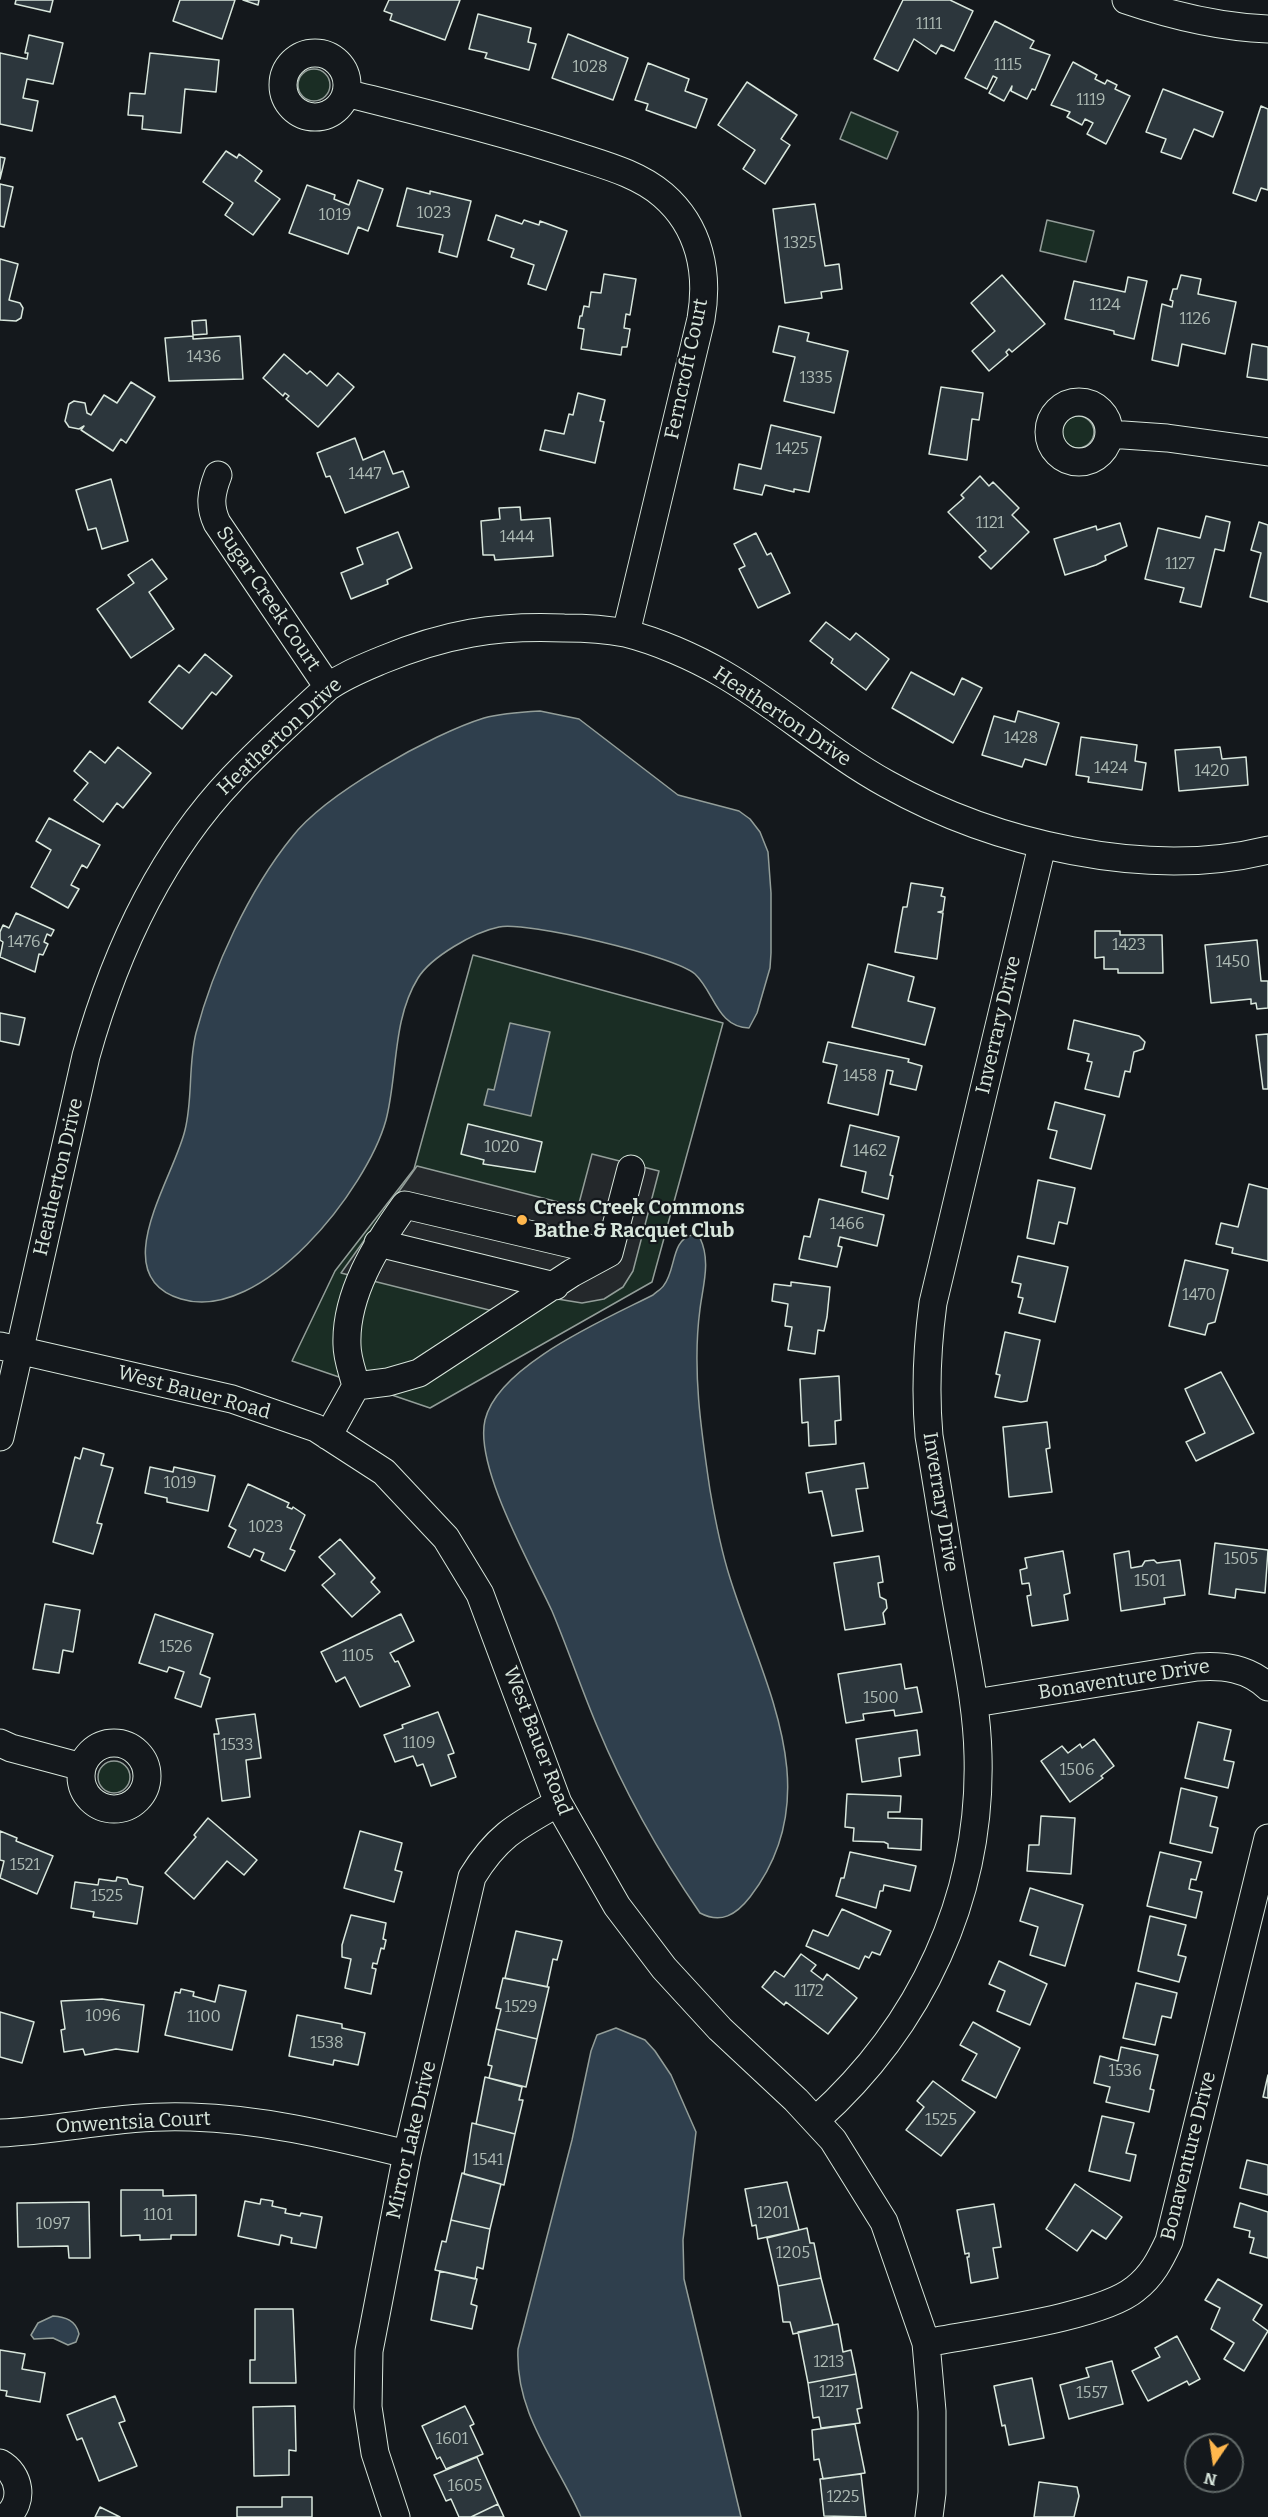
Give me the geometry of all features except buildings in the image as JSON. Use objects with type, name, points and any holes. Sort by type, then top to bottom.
[{"type":"street","points":[[1126,0],[1171,16],[1236,28],[1268,29]]},
{"type":"street","name":"Ferncroft Court","points":[[346,93],[526,139],[624,172],[663,194],[682,216],[696,241],[704,267],[703,308],[626,633]]},
{"type":"street","points":[[1109,434],[1167,438],[1268,452]]},
{"type":"street","name":"Sugar Creek Court","points":[[218,476],[211,499],[211,510],[217,523],[328,687]]},
{"type":"street","name":"Heatherton Drive","points":[[0,1437],[9,1348],[97,1016],[123,950],[154,888],[203,813],[231,779],[328,687],[343,676],[419,645],[461,633],[519,626],[597,629],[626,633],[690,657],[721,673],[752,692],[841,758],[887,784],[980,825],[1042,846],[1090,855],[1184,860],[1237,856],[1268,850]]},
{"type":"street","name":"Inverrary Drive","points":[[816,2120],[839,2099],[884,2048],[903,2021],[930,1974],[953,1921],[967,1875],[976,1816],[978,1755],[975,1703],[929,1436],[925,1397],[927,1348],[933,1303],[1042,846]]},
{"type":"street","points":[[356,1386],[388,1382],[419,1373],[572,1273],[609,1253],[631,1169]]},
{"type":"street","points":[[328,1436],[356,1386],[347,1348],[348,1316],[378,1243],[405,1205],[609,1253]]},
{"type":"street","points":[[378,1243],[555,1286]]},
{"type":"street","name":"West Bauer Road","points":[[9,1348],[232,1399],[316,1428],[384,1472],[446,1538],[480,1594],[558,1803],[617,1906],[664,1968],[720,2029],[816,2120],[847,2161],[884,2222],[926,2343],[932,2412],[932,2493],[929,2517]]},
{"type":"street","name":"Bonaventure Drive","points":[[975,1703],[1197,1666],[1222,1665],[1239,1669],[1268,1687]]},
{"type":"street","points":[[0,1743],[82,1767]]},
{"type":"street","name":"Mirror Lake Drive","points":[[396,2517],[375,2453],[368,2407],[369,2351],[407,2154],[472,1877],[487,1852],[499,1840],[558,1803]]},
{"type":"street","name":"Bonaventure Drive","points":[[926,2343],[1072,2314],[1112,2303],[1134,2290],[1159,2263],[1169,2241],[1268,1838]]},
{"type":"street","name":"Onwentsia Court","points":[[0,2133],[88,2122],[189,2116],[240,2120],[302,2129],[407,2154]]},
{"type":"street","points":[[0,2463],[12,2472],[19,2494],[16,2505],[6,2517]]},
{"type":"green space","points":[[314,69],[326,73],[330,85],[326,97],[314,101],[302,97],[298,85],[302,73]]},
{"type":"green space","points":[[851,112],[898,132],[887,159],[840,139]]},
{"type":"green space","points":[[1047,220],[1094,231],[1086,262],[1040,251]]},
{"type":"green space","points":[[1078,416],[1090,420],[1094,432],[1090,444],[1078,448],[1066,444],[1062,432],[1066,420]]},
{"type":"green space","name":"Cress Creek Commons Bathe & Racquet Club","points":[[473,955],[723,1023],[652,1282],[430,1408],[292,1361],[335,1271],[414,1169]]},
{"type":"green space","points":[[114,1761],[125,1766],[130,1777],[125,1788],[114,1793],[103,1788],[98,1777],[103,1766]]},
{"type":"shaded area","points":[[592,1154],[659,1171],[633,1271],[623,1287],[604,1299],[582,1303],[551,1298],[525,1319],[341,1273],[417,1166],[578,1207]]},
{"type":"water","points":[[540,711],[579,719],[678,795],[739,811],[750,819],[760,832],[768,852],[771,953],[770,968],[757,1013],[749,1028],[730,1022],[723,1015],[695,974],[660,958],[568,934],[538,929],[499,927],[478,934],[443,954],[418,978],[404,1011],[390,1102],[375,1149],[357,1181],[334,1214],[307,1245],[276,1272],[245,1291],[212,1301],[181,1299],[159,1287],[148,1270],[146,1248],[150,1224],[185,1130],[196,1033],[212,982],[234,930],[276,858],[308,820],[329,803],[381,767],[409,751],[484,718]]},
{"type":"water","points":[[510,1023],[550,1032],[531,1116],[484,1105],[488,1089],[494,1090]]},
{"type":"water","points":[[692,1235],[700,1238],[706,1264],[698,1332],[697,1377],[710,1490],[727,1567],[772,1698],[782,1739],[788,1779],[785,1819],[773,1858],[745,1903],[734,1913],[721,1918],[700,1913],[657,1845],[619,1774],[591,1712],[552,1611],[507,1517],[488,1463],[484,1440],[485,1420],[494,1400],[510,1381],[556,1346],[653,1295],[668,1279],[680,1243]]},
{"type":"water","points":[[616,2028],[645,2040],[655,2051],[671,2075],[696,2132],[683,2240],[684,2279],[741,2517],[581,2517],[539,2436],[523,2395],[518,2349],[572,2140],[591,2051],[597,2035]]},
{"type":"water","points":[[53,2316],[66,2318],[73,2322],[79,2334],[76,2342],[68,2345],[53,2338],[34,2339],[31,2335],[38,2323]]},
{"type":"place","name":"Cress Creek Commons Bathe & Racquet Club","points":[[522,1220]]}]
